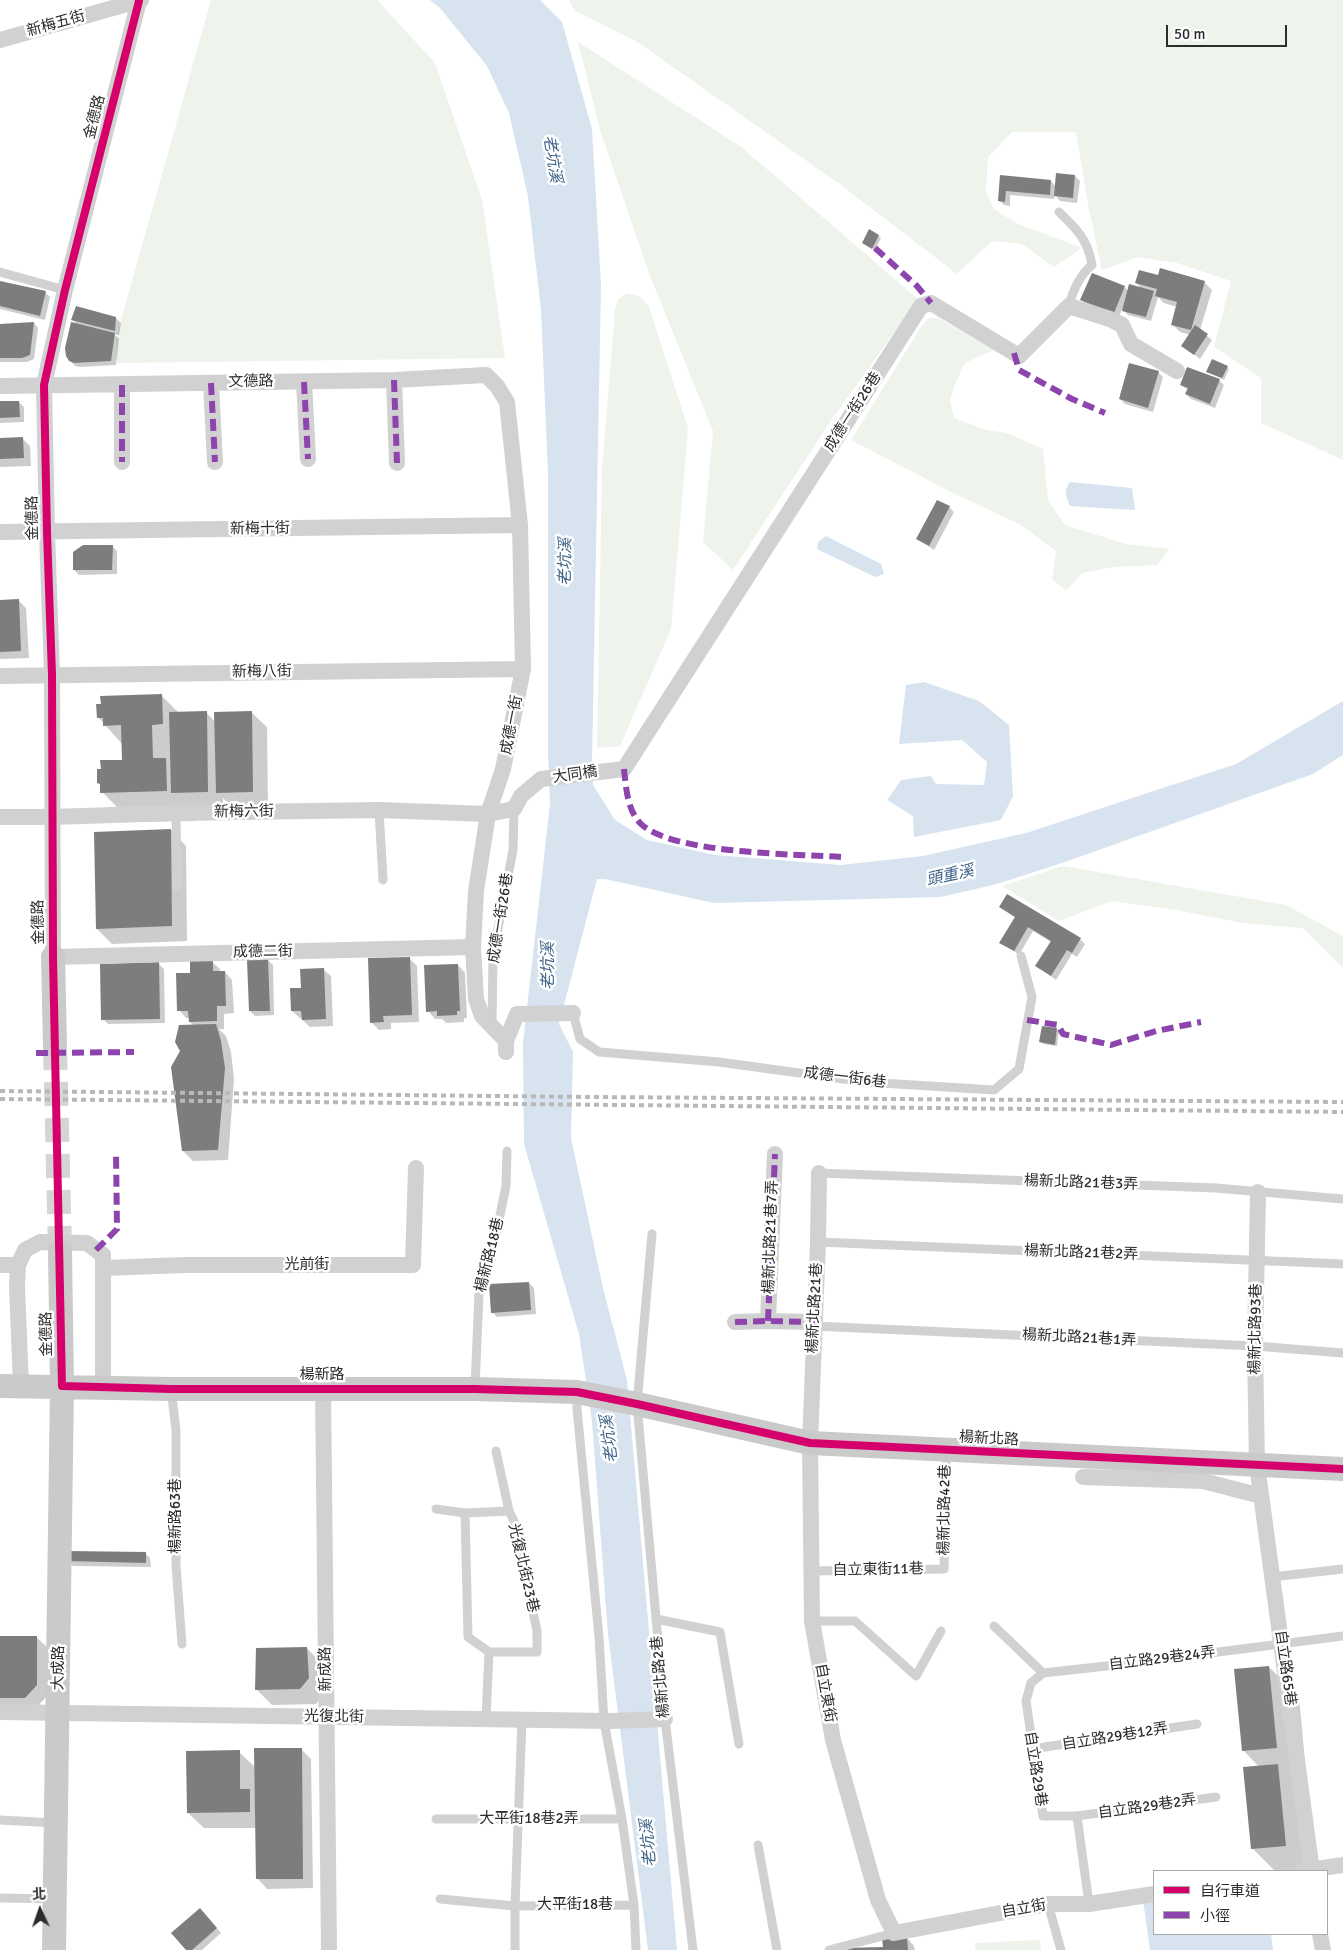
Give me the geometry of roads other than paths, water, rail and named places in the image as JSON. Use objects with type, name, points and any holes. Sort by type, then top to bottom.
[{"type":"street","name":"新梅五街","points":[[0,40],[140,0]]},
{"type":"street","name":"金德路","points":[[55,1046],[51,818],[52,675],[44,385],[65,290],[140,0]]},
{"type":"street","name":"成德一街26巷","points":[[608,770],[624,769],[922,306],[931,303],[1019,356],[1070,306]]},
{"type":"street","points":[[1070,306],[1110,319],[1122,325],[1131,344],[1177,371]]},
{"type":"street","name":"文德路","points":[[0,386],[394,380],[486,375],[497,386]]},
{"type":"street","points":[[394,380],[397,463]]},
{"type":"street","points":[[304,382],[308,459]]},
{"type":"street","points":[[211,383],[215,462]]},
{"type":"street","points":[[122,385],[122,462]]},
{"type":"street","name":"成德一街","points":[[497,386],[507,402],[520,525],[523,669],[503,769],[488,814],[476,891],[473,947],[476,999],[482,1016],[506,1046],[517,1014],[573,1013]]},
{"type":"street","name":"新梅十街","points":[[0,532],[520,525]]},
{"type":"street","name":"新梅八街","points":[[0,676],[523,669]]},
{"type":"street","name":"大同橋","points":[[514,809],[521,796],[541,779],[608,770]]},
{"type":"street","points":[[488,814],[514,809]]},
{"type":"street","name":"新梅六街","points":[[0,818],[51,818],[176,812],[379,810],[488,814]]},
{"type":"street","name":"成德二街","points":[[53,957],[473,947]]},
{"type":"street","name":"楊新北路21巷7弄","points":[[768,1320],[775,1154]]},
{"type":"street","name":"光前街","points":[[103,1268],[184,1265],[413,1264],[416,1168]]},
{"type":"street","name":"楊新北路21巷","points":[[810,1443],[819,1173]]},
{"type":"street","name":"楊新北路93巷","points":[[1257,1465],[1255,1346],[1258,1192]]},
{"type":"street","points":[[10,1386],[18,1265],[25,1250],[40,1242],[87,1243],[102,1254],[103,1386]]},
{"type":"street","name":"金德路","points":[[60,1251],[62,1386]]},
{"type":"street","points":[[0,1265],[18,1265]]},
{"type":"street","points":[[735,1322],[768,1320],[814,1324]]},
{"type":"street","name":"楊新路","points":[[10,1386],[103,1386],[171,1389],[475,1389],[579,1393],[637,1404]]},
{"type":"street","name":"大成路","points":[[54,1950],[62,1386]]},
{"type":"street","name":"新成路","points":[[323,1389],[329,1950]]},
{"type":"street","name":"楊新北路","points":[[637,1404],[810,1443],[1343,1469]]},
{"type":"street","name":"自立東街","points":[[810,1443],[813,1571],[812,1621],[837,1758],[878,1900],[894,1933]]},
{"type":"street","name":"自立路65巷","points":[[1257,1465],[1282,1644],[1309,1870]]},
{"type":"street","points":[[1083,1477],[1204,1481],[1261,1496]]},
{"type":"street","name":"光復北街","points":[[0,1712],[522,1720],[660,1720]]},
{"type":"street","points":[[1315,1870],[1343,1865]]},
{"type":"street","name":"自立街","points":[[894,1933],[1048,1904],[1089,1904],[1153,1894]]},
{"type":"street","points":[[1320,1935],[1323,1950]]},
{"type":"lane","points":[[1059,212],[1078,231],[1090,250],[1092,265],[1086,270],[1076,285],[1070,306]]},
{"type":"lane","points":[[0,272],[65,290]]},
{"type":"lane","name":"成德一街26巷","points":[[492,1027],[493,955],[512,850],[514,809]]},
{"type":"lane","points":[[379,810],[382,880]]},
{"type":"lane","points":[[176,812],[177,886]]},
{"type":"lane","name":"成德一街6巷","points":[[573,1013],[580,1039],[599,1052],[718,1062],[865,1082],[994,1090],[1019,1069],[1032,998],[1021,956]]},
{"type":"lane","name":"楊新路18巷","points":[[475,1389],[479,1294],[488,1274],[506,1186],[506,1151]]},
{"type":"lane","name":"楊新北路21巷3弄","points":[[819,1173],[1216,1188],[1343,1198]]},
{"type":"lane","name":"楊新北路2巷","points":[[652,1234],[637,1404],[656,1619],[660,1720],[692,1950]]},
{"type":"lane","name":"楊新北路21巷2弄","points":[[818,1242],[1343,1264]]},
{"type":"lane","name":"楊新北路21巷1弄","points":[[814,1324],[1255,1346],[1343,1353]]},
{"type":"lane","name":"楊新路63巷","points":[[171,1389],[176,1430],[176,1566],[182,1644]]},
{"type":"lane","points":[[579,1393],[577,1409],[598,1637],[607,1721],[634,1905],[636,1950]]},
{"type":"lane","name":"楊新北路42巷","points":[[944,1569],[946,1450]]},
{"type":"lane","points":[[496,1451],[509,1511]]},
{"type":"lane","name":"光復北街23巷","points":[[436,1509],[465,1513],[509,1511],[514,1521],[537,1631],[537,1652],[490,1652]]},
{"type":"lane","points":[[465,1513],[468,1637],[490,1652],[486,1719]]},
{"type":"lane","name":"自立東街11巷","points":[[813,1571],[944,1569]]},
{"type":"lane","points":[[1272,1577],[1343,1569]]},
{"type":"lane","points":[[656,1619],[720,1632],[739,1744]]},
{"type":"lane","points":[[812,1621],[855,1621],[916,1676],[941,1631]]},
{"type":"lane","points":[[994,1626],[1042,1673]]},
{"type":"lane","name":"自立路29巷24弄","points":[[1042,1673],[1343,1636]]},
{"type":"lane","name":"自立路29巷","points":[[1042,1673],[1031,1683],[1026,1701],[1043,1816],[1078,1816]]},
{"type":"lane","name":"大平街18巷","points":[[515,1950],[522,1720]]},
{"type":"lane","name":"自立路29巷12弄","points":[[1032,1750],[1197,1724]]},
{"type":"lane","name":"自立路29巷2弄","points":[[1078,1816],[1216,1798]]},
{"type":"lane","points":[[1078,1816],[1089,1904]]},
{"type":"lane","name":"大平街18巷2弄","points":[[436,1819],[622,1819]]},
{"type":"lane","points":[[0,1820],[55,1823]]},
{"type":"lane","points":[[758,1845],[777,1950]]},
{"type":"lane","points":[[0,1898],[55,1899]]},
{"type":"lane","name":"大平街18巷","points":[[440,1899],[515,1906],[634,1905]]},
{"type":"lane","points":[[1048,1904],[1061,1950]]},
{"type":"lane","points":[[829,1950],[894,1933]]},
{"type":"water","points":[[430,0],[540,0],[562,22],[592,129],[601,284],[592,763],[593,785],[615,820],[647,840],[715,855],[841,865],[923,856],[1026,833],[1236,764],[1343,701],[1343,755],[1313,774],[1062,863],[997,884],[941,897],[714,903],[605,879],[597,879],[559,1024],[573,1052],[571,1138],[603,1288],[627,1380],[677,1950],[648,1950],[608,1634],[592,1421],[579,1334],[524,1144],[523,1043],[550,804],[548,753],[548,473],[541,310],[528,196],[509,113],[487,66],[440,8]]},
{"type":"water","points":[[1070,482],[1132,488],[1135,510],[1070,506],[1066,497],[1066,491]]},
{"type":"water","points":[[826,536],[881,564],[884,574],[875,577],[817,549],[818,542]]},
{"type":"water","points":[[924,682],[979,701],[1009,725],[1013,796],[1001,820],[914,837],[913,816],[887,800],[901,780],[931,776],[936,784],[984,785],[987,762],[962,740],[899,744],[906,685]]},
{"type":"water","points":[[1153,1890],[1153,1935],[1271,1935],[1273,1950],[1150,1950],[1142,1893]]},
{"type":"tunnel","points":[[55,1046],[60,1251]]},
{"type":"railway","points":[[0,1091],[1343,1102]]},
{"type":"railway","points":[[0,1099],[1343,1112]]},
{"type":"water label","name":"老坑溪","points":[[552,159]]},
{"type":"water label","name":"老坑溪","points":[[566,562]]},
{"type":"water label","name":"頭重溪","points":[[950,876]]},
{"type":"water label","name":"老坑溪","points":[[549,966]]},
{"type":"water label","name":"老坑溪","points":[[610,1439]]},
{"type":"water label","name":"老坑溪","points":[[649,1843]]}]
